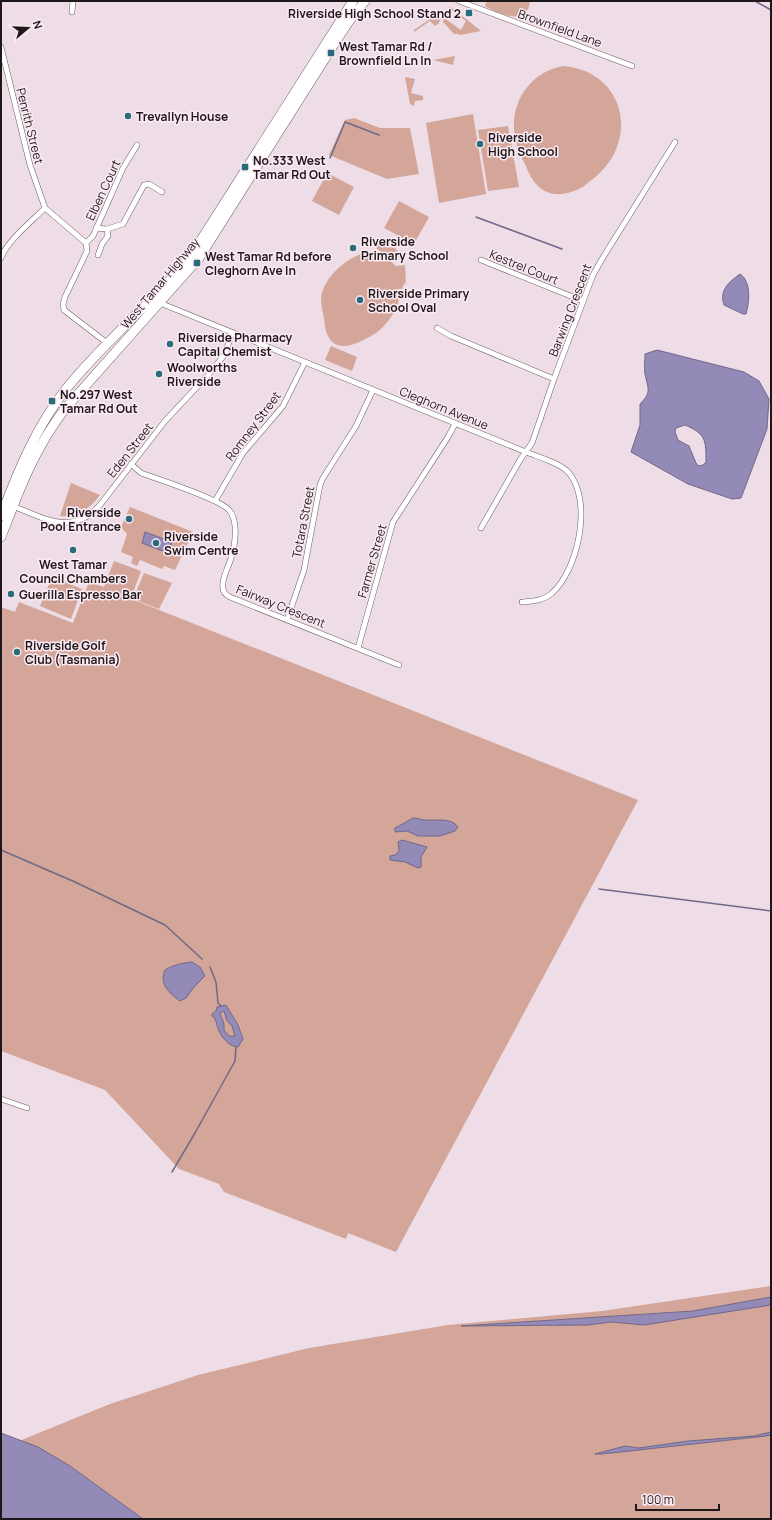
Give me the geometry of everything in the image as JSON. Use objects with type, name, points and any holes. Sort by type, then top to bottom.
[{"type":"highway","name":"West Tamar Highway","points":[[1,516],[17,476],[43,424],[66,389],[107,343],[171,278],[196,248],[353,1]]},
{"type":"highway","name":"West Tamar Highway","points":[[1,537],[30,464],[51,428],[72,401],[192,267],[208,246],[329,52],[347,24],[365,1]]},
{"type":"highway","points":[[107,343],[118,351]]},
{"type":"street","points":[[72,12],[73,1]]},
{"type":"street","name":"Brownfield Lane","points":[[459,1],[632,66]]},
{"type":"street","name":"Penrith Street","points":[[1,50],[30,166],[45,208]]},
{"type":"street","name":"Barwing Crescent","points":[[481,528],[532,443],[582,301],[593,275],[674,142]]},
{"type":"street","name":"Elben Court","points":[[107,343],[66,313],[63,307],[65,297],[86,251],[86,243],[92,236],[124,168],[137,145]]},
{"type":"street","points":[[96,228],[107,229],[123,224],[144,186],[149,184],[162,192]]},
{"type":"street","points":[[1,258],[3,253],[14,240],[45,208],[86,243]]},
{"type":"street","points":[[98,255],[102,244],[108,236],[107,229]]},
{"type":"street","name":"Kestrel Court","points":[[481,260],[582,301]]},
{"type":"street","name":"Cleghorn Avenue","points":[[160,303],[526,452],[566,470],[578,488],[581,509],[578,542],[574,557],[563,579],[557,587],[543,599],[522,602]]},
{"type":"street","points":[[437,328],[451,336],[554,379]]},
{"type":"street","name":"Eden Street","points":[[13,506],[59,523],[72,522],[82,519],[95,510],[170,415],[210,373],[225,354],[231,336],[234,333]]},
{"type":"street","name":"Romney Street","points":[[215,502],[243,453],[283,406],[305,362]]},
{"type":"street","name":"Totara Street","points":[[288,620],[304,570],[322,481],[356,426],[373,390]]},
{"type":"street","name":"Farmer Street","points":[[358,648],[393,522],[455,424]]},
{"type":"street","name":"Fairway Crescent","points":[[131,464],[141,473],[215,502],[228,509],[234,521],[235,532],[232,557],[222,588],[225,594],[399,665]]},
{"type":"street","points":[[1,1100],[27,1108]]},
{"type":"shaded area","points":[[488,1],[530,1],[528,9],[524,14],[512,16],[505,15],[486,7],[485,4]]},
{"type":"shaded area","points":[[449,7],[481,31],[460,35],[454,34],[443,22],[444,18],[461,30],[466,21],[451,10],[449,13],[446,13]]},
{"type":"shaded area","points":[[436,15],[441,17],[439,23],[435,26],[430,21],[414,32],[414,30]]},
{"type":"shaded area","points":[[455,56],[453,65],[433,60]]},
{"type":"shaded area","points":[[563,66],[580,69],[594,75],[605,85],[614,96],[619,110],[621,125],[619,140],[613,156],[600,172],[584,186],[573,192],[554,194],[542,189],[535,183],[530,175],[516,142],[514,127],[517,106],[527,87],[543,73]]},
{"type":"shaded area","points":[[405,77],[415,79],[411,93],[423,96],[423,100],[415,101],[414,106],[410,104]]},
{"type":"shaded area","points":[[473,114],[486,194],[439,203],[426,123]]},
{"type":"shaded area","points":[[354,118],[380,128],[410,128],[419,174],[387,179],[329,155],[345,120]]},
{"type":"shaded area","points":[[508,126],[519,187],[488,191],[478,130]]},
{"type":"shaded area","points":[[327,173],[354,187],[339,215],[312,201]]},
{"type":"shaded area","points":[[399,201],[429,217],[414,244],[384,228]]},
{"type":"shaded area","points":[[381,241],[388,247],[395,248],[400,255],[394,262],[376,248]]},
{"type":"shaded area","name":"Riverside Primary School Oval","points":[[375,251],[386,257],[396,266],[405,265],[406,283],[402,289],[397,289],[398,304],[389,320],[376,333],[350,345],[342,346],[335,344],[330,339],[326,331],[321,301],[323,289],[327,281],[340,266],[366,252]]},
{"type":"shaded area","points":[[740,274],[746,282],[749,293],[746,314],[724,305],[723,300],[726,287]]},
{"type":"shaded area","points":[[331,346],[357,357],[352,371],[325,360]]},
{"type":"shaded area","points":[[657,350],[744,372],[759,381],[769,399],[767,429],[741,498],[732,499],[688,484],[631,452],[640,425],[640,404],[648,393],[645,372],[645,354]],"holes":[[[685,425],[701,435],[706,448],[706,462],[699,466],[696,463],[689,446],[678,440],[675,432],[676,428]]]},
{"type":"shaded area","points":[[71,483],[100,495],[83,511],[72,515],[60,516]]},
{"type":"shaded area","name":"Riverside Swim Centre","points":[[130,507],[193,532],[175,570],[164,566],[162,569],[140,560],[137,566],[131,563],[133,557],[121,552],[127,534],[121,527]]},
{"type":"shaded area","points":[[145,532],[172,542],[168,553],[142,543]]},
{"type":"shaded area","points":[[114,561],[141,571],[131,598],[124,596],[638,800],[396,1252],[348,1233],[346,1239],[224,1192],[219,1184],[179,1169],[105,1090],[1,1051],[1,607],[15,612],[19,602],[73,623],[89,582],[104,587]]},
{"type":"shaded area","points":[[144,573],[172,583],[159,609],[133,599]]},
{"type":"shaded area","points":[[52,577],[82,589],[71,619],[40,606]]},
{"type":"shaded area","points":[[413,818],[424,820],[443,820],[451,822],[458,827],[455,831],[440,836],[418,836],[407,831],[395,832],[395,828]]},
{"type":"shaded area","points":[[402,840],[427,847],[421,857],[421,867],[418,868],[405,862],[390,860],[390,856],[395,855],[399,851],[398,842]]},
{"type":"shaded area","points":[[192,962],[200,967],[205,976],[186,998],[180,1001],[166,988],[163,975],[165,970],[171,967],[178,964]]},
{"type":"shaded area","points":[[226,1005],[238,1025],[243,1039],[238,1047],[229,1044],[220,1034],[216,1020],[212,1016],[217,1007]],"holes":[[[224,1011],[227,1021],[232,1026],[235,1036],[229,1036],[224,1030],[224,1024],[220,1013]]]},
{"type":"shaded area","points":[[771,1286],[771,1519],[143,1519],[70,1466],[19,1441],[110,1404],[198,1375],[309,1348],[448,1325],[602,1311]]},
{"type":"shaded area","points":[[771,1297],[771,1305],[644,1325],[611,1322],[588,1325],[461,1326],[693,1311]]},
{"type":"shaded area","points":[[771,1432],[771,1435],[766,1436],[595,1454],[625,1446],[639,1448],[688,1441],[754,1436]]},
{"type":"shaded area","points":[[1,1433],[38,1447],[70,1466],[143,1519],[1,1519]]},
{"type":"waterway","points":[[755,1],[771,10]]},
{"type":"waterway","points":[[330,158],[345,122],[379,135]]},
{"type":"waterway","points":[[476,217],[562,249]]},
{"type":"waterway","points":[[1,850],[75,882],[165,925],[202,959]]},
{"type":"waterway","points":[[599,889],[771,911]]},
{"type":"waterway","points":[[210,967],[216,982],[218,1003],[221,1006]]},
{"type":"waterway","points":[[172,1172],[235,1061],[236,1047]]},
{"type":"place","name":"Riverside High School Stand 2","points":[[469,13]]},
{"type":"place","name":"West Tamar Rd / Brownfield Ln In","points":[[331,53]]},
{"type":"place","name":"Trevallyn House","points":[[128,116]]},
{"type":"place","name":"Riverside High School","points":[[480,144]]},
{"type":"place","name":"No.333 West Tamar Rd Out","points":[[245,167]]},
{"type":"place","name":"Riverside Primary School","points":[[353,248]]},
{"type":"place","name":"West Tamar Rd before Cleghorn Ave In","points":[[197,263]]},
{"type":"place","name":"Riverside Primary School Oval","points":[[360,300]]},
{"type":"place","name":"Riverside Pharmacy Capital Chemist","points":[[170,344]]},
{"type":"place","name":"Woolworths Riverside","points":[[159,374]]},
{"type":"place","name":"No.297 West Tamar Rd Out","points":[[52,401]]},
{"type":"place","name":"Riverside Pool Entrance","points":[[129,519]]},
{"type":"place","name":"Riverside Swim Centre","points":[[156,543]]},
{"type":"place","name":"West Tamar Council Chambers","points":[[73,550]]},
{"type":"place","name":"Guerilla Espresso Bar","points":[[11,594]]},
{"type":"place","name":"Riverside Golf Club (Tasmania)","points":[[17,652]]}]
